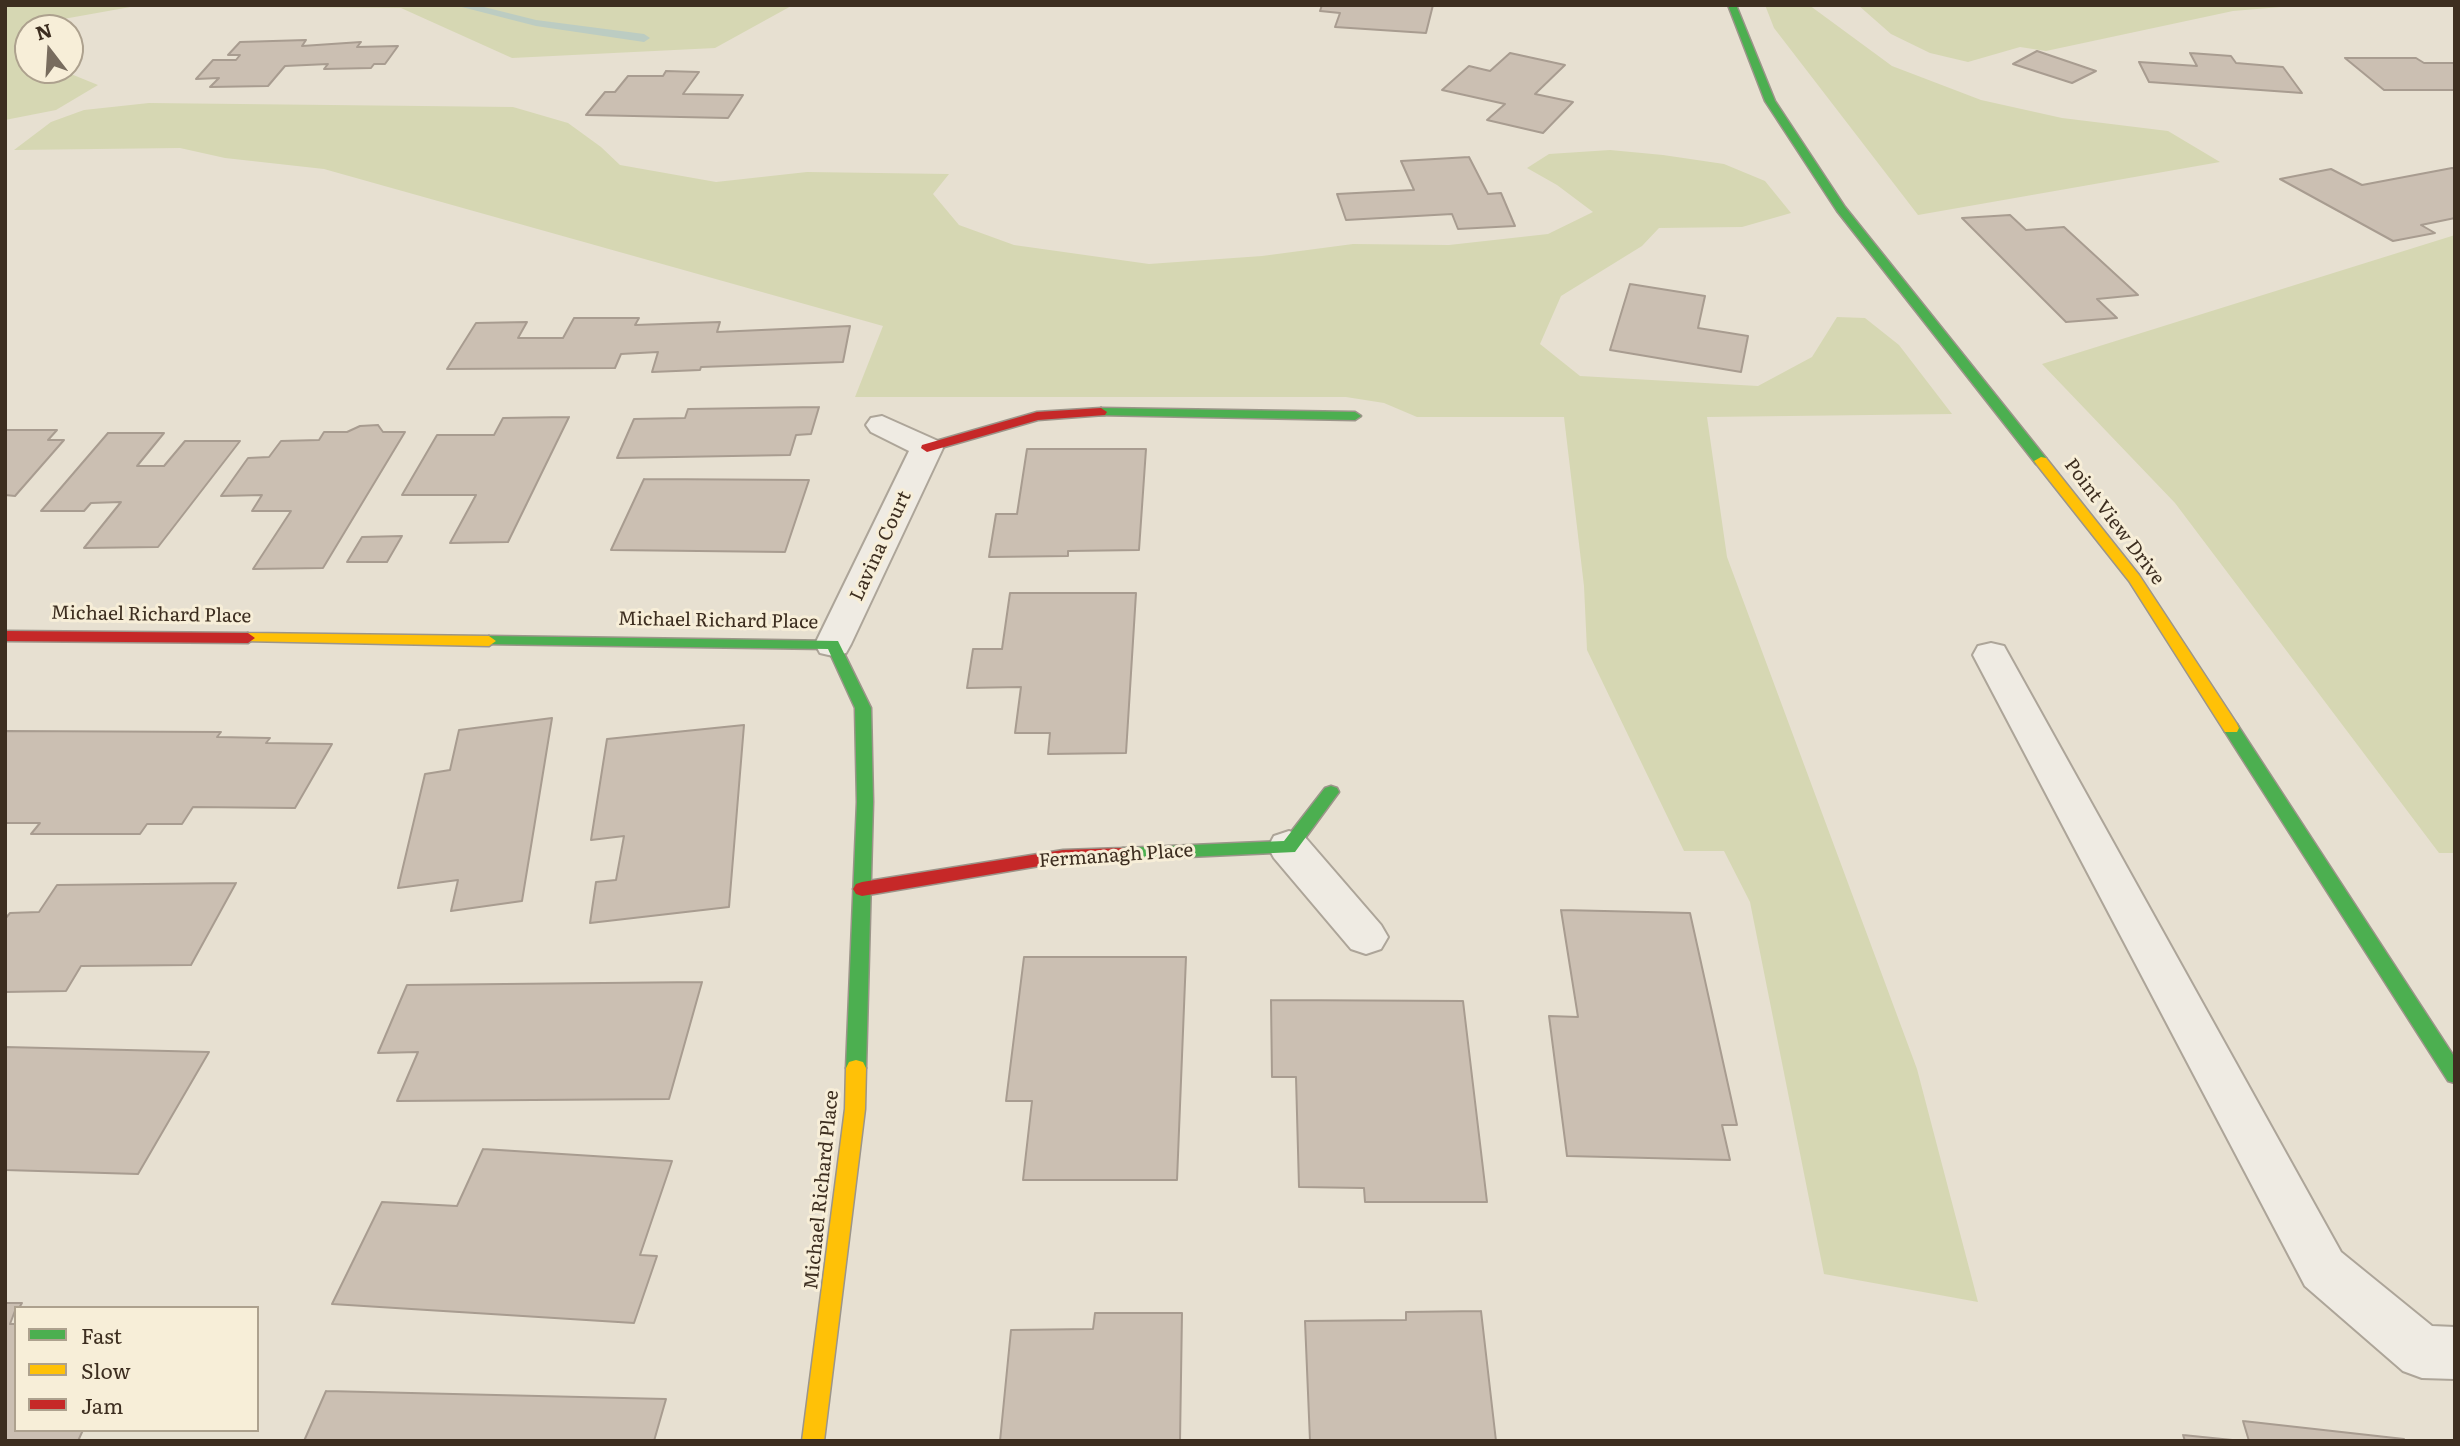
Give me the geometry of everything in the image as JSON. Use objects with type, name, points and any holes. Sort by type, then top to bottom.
[{"type":"street","name":"Point View Drive","points":[[1732,5],[1770,101],[1841,209],[2134,578],[2455,1075]]},
{"type":"street","points":[[882,425],[927,448],[1037,416],[1088,412],[1355,416]]},
{"type":"street","name":"Lavina Court","points":[[833,644],[927,448]]},
{"type":"street","name":"Michael Richard Place","points":[[5,636],[833,644],[863,708],[865,802],[855,1109],[813,1441]]},
{"type":"street","points":[[1991,655],[2323,1269],[2421,1352],[2455,1353]]},
{"type":"street","points":[[1331,792],[1289,847],[1366,937]]},
{"type":"street","name":"Fermanagh Place","points":[[862,889],[1063,856],[1289,847]]},
{"type":"green space","points":[[5,5],[793,5],[715,48],[512,58],[401,8],[136,6],[84,15],[14,14],[14,84],[84,84],[84,79],[98,85],[56,110],[5,120]]},
{"type":"green space","points":[[1765,5],[1809,5],[1892,66],[1981,100],[2062,118],[2168,131],[2220,162],[1918,215],[1774,28]]},
{"type":"green space","points":[[1858,5],[2305,5],[2233,11],[2046,51],[2020,47],[1968,62],[1930,53],[1891,34]]},
{"type":"green space","points":[[149,103],[513,107],[568,123],[620,165],[716,182],[807,172],[949,174],[933,194],[959,225],[1014,245],[1149,264],[1262,256],[1353,244],[1449,245],[1548,234],[1593,212],[1557,185],[1527,168],[1549,154],[1610,150],[1663,155],[1724,164],[1765,181],[1791,213],[1742,227],[1659,228],[1642,246],[1561,296],[1540,344],[1580,376],[1758,386],[1812,357],[1837,317],[1865,318],[1899,345],[1952,414],[1707,417],[1727,557],[1917,1069],[1978,1302],[1824,1274],[1750,902],[1724,851],[1684,851],[1587,650],[1584,586],[1564,417],[1417,417],[1384,403],[1346,397],[855,397],[883,326],[324,169],[225,158],[180,148],[14,150],[51,122],[84,110]]},
{"type":"green space","points":[[2455,235],[2455,853],[2439,853],[2175,503],[2042,364]]},
{"type":"building","points":[[1322,5],[1433,5],[1426,33],[1335,27],[1340,13],[1320,11]]},
{"type":"building","points":[[306,40],[302,46],[361,42],[357,47],[398,46],[385,64],[374,64],[371,68],[324,69],[328,64],[285,66],[268,86],[210,87],[219,78],[196,79],[213,60],[236,60],[240,55],[228,55],[240,42]]},
{"type":"building","points":[[2037,51],[2096,71],[2072,83],[2013,64]]},
{"type":"building","points":[[1510,53],[1565,65],[1535,94],[1573,102],[1543,133],[1487,120],[1505,104],[1442,90],[1469,66],[1490,71]]},
{"type":"building","points":[[2190,53],[2231,56],[2236,63],[2283,67],[2302,93],[2149,82],[2139,62],[2197,66]]},
{"type":"building","points":[[2345,58],[2416,58],[2424,63],[2455,63],[2455,90],[2384,90]]},
{"type":"building","points":[[666,71],[699,72],[683,94],[743,95],[728,118],[586,115],[605,92],[615,92],[628,76],[663,76]]},
{"type":"building","points":[[1469,157],[1488,194],[1501,193],[1515,226],[1458,229],[1452,214],[1346,220],[1337,194],[1414,190],[1401,161]]},
{"type":"building","points":[[2331,169],[2362,185],[2455,169],[2455,218],[2421,225],[2435,233],[2393,241],[2280,179]]},
{"type":"building","points":[[2010,215],[2026,230],[2064,227],[2138,295],[2097,299],[2117,318],[2066,322],[1962,218]]},
{"type":"building","points":[[1630,284],[1705,296],[1698,328],[1748,336],[1741,372],[1610,350]]},
{"type":"building","points":[[574,318],[639,318],[635,325],[720,322],[717,332],[850,326],[843,362],[701,367],[700,370],[652,372],[658,352],[621,354],[615,368],[447,369],[476,323],[527,322],[518,338],[563,338]]},
{"type":"building","points":[[819,407],[811,434],[796,435],[790,455],[617,458],[634,419],[685,418],[688,409]]},
{"type":"building","points":[[569,417],[508,542],[450,543],[476,495],[402,495],[437,435],[494,435],[503,418]]},
{"type":"building","points":[[378,425],[383,432],[405,432],[323,568],[253,569],[291,511],[252,511],[262,495],[221,496],[248,458],[269,457],[281,441],[319,440],[324,432],[347,432],[360,426]]},
{"type":"building","points":[[5,430],[57,430],[48,440],[64,440],[15,496],[5,495]]},
{"type":"building","points":[[108,433],[164,433],[137,466],[164,466],[185,441],[240,441],[158,547],[84,548],[121,502],[91,503],[84,511],[41,511]]},
{"type":"building","points":[[1027,449],[1146,449],[1139,550],[1068,551],[1068,556],[989,557],[996,514],[1017,514]]},
{"type":"building","points":[[644,479],[809,480],[785,552],[611,550]]},
{"type":"building","points":[[402,536],[387,562],[347,562],[362,537]]},
{"type":"building","points":[[1010,593],[1136,593],[1126,753],[1048,754],[1050,733],[1015,733],[1021,687],[967,688],[973,649],[1002,649]]},
{"type":"building","points":[[552,718],[522,901],[451,911],[458,880],[398,888],[425,774],[450,770],[459,730]]},
{"type":"building","points":[[744,725],[729,907],[590,923],[596,882],[616,880],[624,836],[591,840],[607,739]]},
{"type":"building","points":[[5,731],[221,732],[217,737],[270,738],[266,743],[332,744],[295,808],[193,807],[182,824],[147,824],[140,834],[31,834],[40,823],[5,823]]},
{"type":"building","points":[[236,883],[191,965],[81,966],[66,991],[5,992],[5,919],[10,913],[39,912],[57,885]]},
{"type":"building","points":[[1561,910],[1690,913],[1737,1125],[1722,1125],[1730,1160],[1567,1156],[1549,1016],[1578,1017]]},
{"type":"building","points":[[1024,957],[1186,957],[1177,1180],[1023,1180],[1032,1101],[1006,1101]]},
{"type":"building","points":[[702,982],[669,1099],[397,1101],[418,1052],[378,1053],[407,985]]},
{"type":"building","points":[[1271,1000],[1463,1001],[1487,1202],[1365,1202],[1364,1188],[1299,1187],[1296,1077],[1272,1077]]},
{"type":"building","points":[[5,1047],[209,1052],[138,1174],[5,1170]]},
{"type":"building","points":[[483,1149],[672,1161],[640,1255],[657,1256],[634,1323],[332,1304],[382,1202],[457,1206]]},
{"type":"building","points":[[5,1303],[22,1303],[20,1306],[14,1306],[10,1324],[14,1324],[14,1432],[82,1432],[78,1441],[5,1441]]},
{"type":"building","points":[[1481,1311],[1496,1441],[1310,1441],[1305,1321],[1406,1320],[1406,1312]]},
{"type":"building","points":[[1095,1313],[1182,1313],[1180,1441],[1000,1441],[1011,1330],[1093,1329]]},
{"type":"building","points":[[326,1391],[666,1399],[654,1441],[304,1441]]},
{"type":"building","points":[[2243,1421],[2404,1439],[2404,1441],[2249,1441]]},
{"type":"building","points":[[2183,1435],[2242,1441],[2185,1441]]},
{"type":"waterway","points":[[460,5],[536,23],[644,38]]},
{"type":"traffic: fast","points":[[1732,5],[1770,101],[1841,209],[2041,461]]},
{"type":"traffic: fast","points":[[1101,412],[1355,416]]},
{"type":"traffic: fast","points":[[489,641],[833,644],[863,708],[865,802],[856,1068]]},
{"type":"traffic: fast","points":[[2231,728],[2455,1075]]},
{"type":"traffic: fast","points":[[1123,854],[1289,847],[1331,792]]},
{"type":"traffic: slow","points":[[2041,461],[2134,578],[2231,728]]},
{"type":"traffic: slow","points":[[248,638],[489,641]]},
{"type":"traffic: slow","points":[[813,1441],[855,1109],[856,1068]]},
{"type":"traffic: jam","points":[[927,448],[1037,416],[1101,412]]},
{"type":"traffic: jam","points":[[5,636],[248,638]]},
{"type":"traffic: jam","points":[[862,889],[1063,856],[1123,854]]}]
